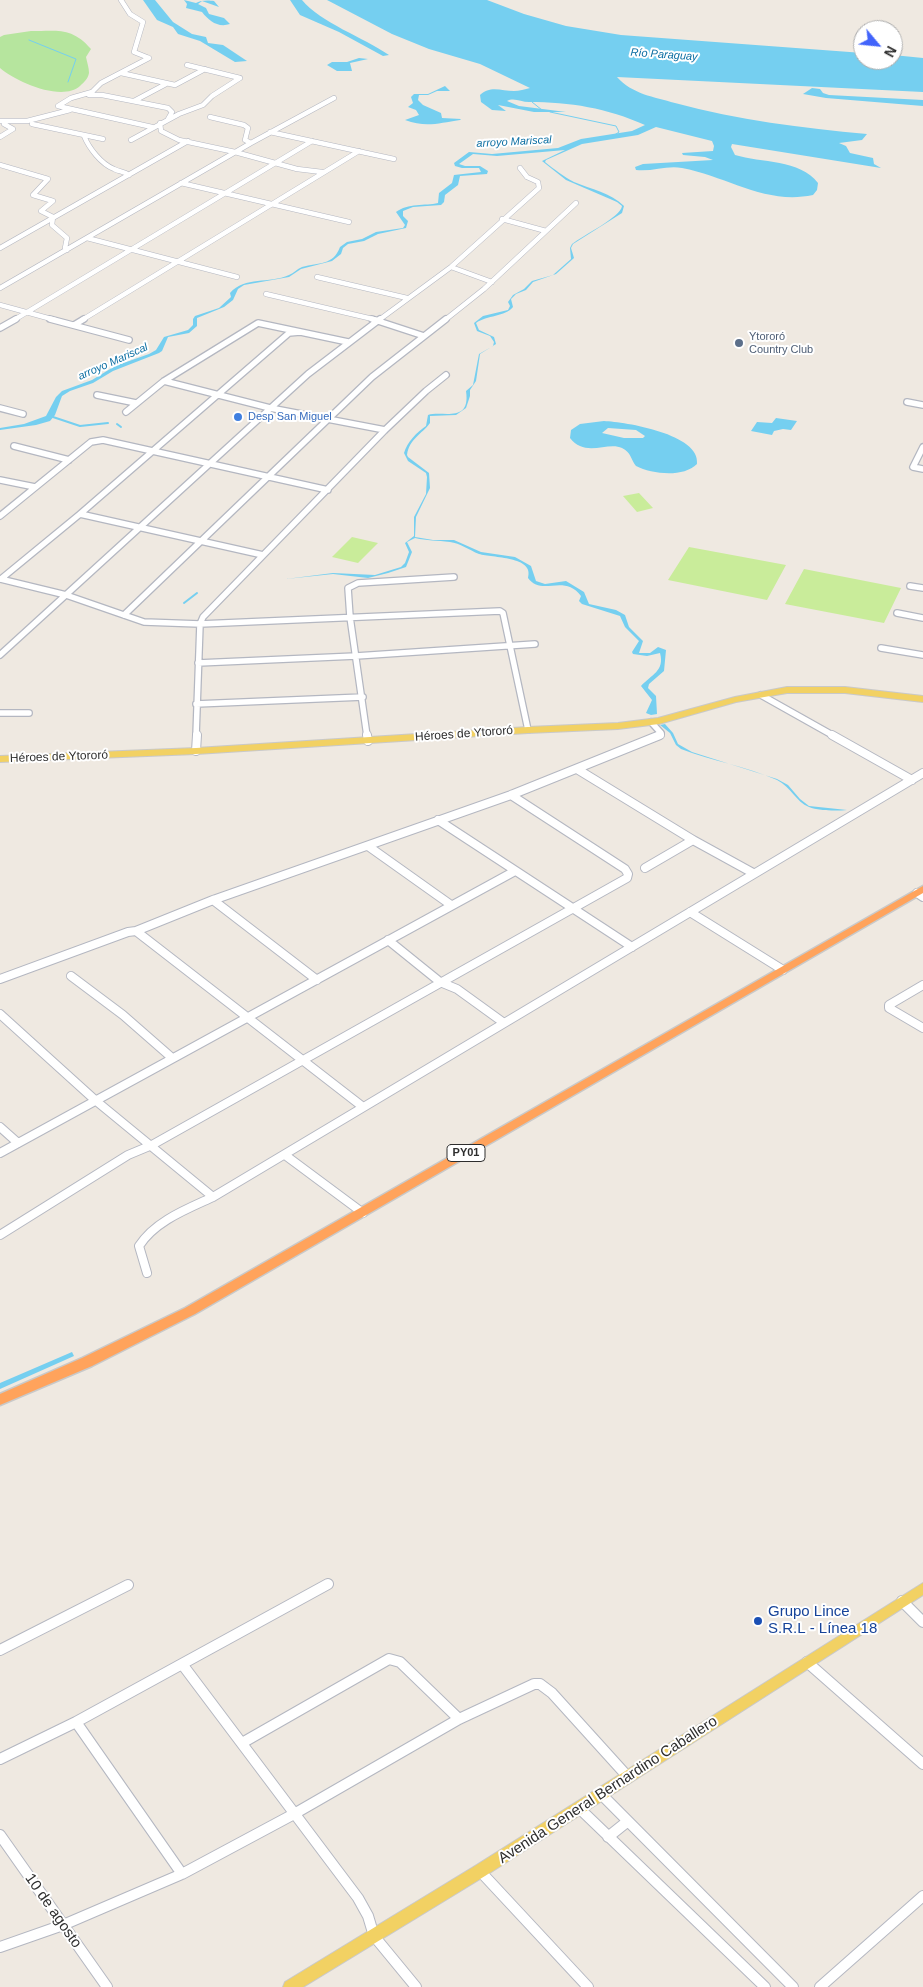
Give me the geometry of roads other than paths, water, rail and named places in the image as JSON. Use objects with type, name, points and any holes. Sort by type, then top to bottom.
[{"type":"highway","name":"PY01","points":[[0,1400],[87,1362],[190,1311],[783,970],[921,893]]},
{"type":"main road","name":"Héroes de Ytororó","points":[[0,759],[196,751],[618,726],[655,722],[714,705],[787,690],[819,689],[923,699]]},
{"type":"main road","name":"Avenida General Bernardino Caballero","points":[[290,1987],[480,1871],[923,1588]]},
{"type":"street","points":[[82,95],[104,88],[121,74],[149,58],[134,52],[143,22],[130,14],[121,0]]},
{"type":"street","points":[[131,140],[168,119],[203,105],[212,96],[240,78],[187,65]]},
{"type":"street","points":[[121,74],[168,84],[179,84],[205,69]]},
{"type":"street","points":[[134,102],[159,86],[168,84]]},
{"type":"street","points":[[152,127],[70,110],[60,107],[58,104],[104,88],[134,102],[168,108],[172,112],[168,119]]},
{"type":"street","points":[[0,288],[270,132],[334,98]]},
{"type":"street","points":[[16,122],[50,117],[70,110]]},
{"type":"street","points":[[32,124],[70,110]]},
{"type":"street","points":[[210,117],[244,125],[248,128],[245,140],[251,143]]},
{"type":"street","points":[[0,122],[32,124],[102,139]]},
{"type":"street","points":[[0,122],[13,129],[0,137]]},
{"type":"street","points":[[160,123],[162,131],[179,140],[235,152],[310,172],[324,172]]},
{"type":"street","points":[[270,132],[394,158]]},
{"type":"street","points":[[84,136],[87,144],[111,168],[126,172],[129,175]]},
{"type":"street","points":[[179,140],[179,146]]},
{"type":"street","points":[[0,248],[188,141]]},
{"type":"street","points":[[0,328],[312,141]]},
{"type":"street","points":[[74,325],[358,151]]},
{"type":"street","points":[[0,164],[48,179],[33,195],[53,201],[41,211],[53,217]]},
{"type":"street","points":[[0,655],[270,408],[348,342],[451,267],[540,186],[537,182],[527,177],[520,168]]},
{"type":"street","points":[[310,172],[313,174],[313,178]]},
{"type":"street","points":[[181,183],[349,222]]},
{"type":"street","points":[[124,615],[372,377],[492,282],[576,203]]},
{"type":"street","points":[[53,217],[52,225],[68,238],[65,247],[67,250]]},
{"type":"street","points":[[502,219],[546,231]]},
{"type":"street","points":[[88,238],[237,277]]},
{"type":"street","points":[[451,267],[492,282]]},
{"type":"street","points":[[317,277],[407,298]]},
{"type":"street","points":[[266,294],[378,320],[424,336]]},
{"type":"street","points":[[0,305],[129,340]]},
{"type":"street","points":[[18,318],[33,314]]},
{"type":"street","points":[[126,412],[164,382],[258,323],[348,342]]},
{"type":"street","points":[[0,579],[80,514],[287,334],[300,332]]},
{"type":"street","points":[[196,751],[200,624],[208,610],[385,430],[426,391],[446,375]]},
{"type":"street","points":[[164,382],[270,408],[385,430]]},
{"type":"street","points":[[97,395],[136,403]]},
{"type":"street","points":[[907,402],[923,405]]},
{"type":"street","points":[[0,408],[23,414]]},
{"type":"street","points":[[0,516],[91,442],[103,440],[328,490]]},
{"type":"street","points":[[14,446],[69,460]]},
{"type":"street","points":[[914,465],[923,447]]},
{"type":"street","points":[[914,465],[923,464]]},
{"type":"street","points":[[914,465],[923,469]]},
{"type":"street","points":[[0,480],[35,487]]},
{"type":"street","points":[[80,514],[202,540],[263,556]]},
{"type":"street","points":[[368,741],[350,617],[348,588],[353,585],[394,580],[454,577]]},
{"type":"street","points":[[0,579],[66,595],[149,622],[200,624],[494,610],[503,613],[528,730]]},
{"type":"street","points":[[910,586],[923,588]]},
{"type":"street","points":[[897,613],[923,618]]},
{"type":"street","points":[[198,663],[356,656],[535,644]]},
{"type":"street","points":[[881,648],[923,655]]},
{"type":"street","points":[[761,695],[912,780]]},
{"type":"street","points":[[196,704],[363,697]]},
{"type":"street","points":[[0,713],[29,713]]},
{"type":"street","points":[[0,979],[577,769],[660,736],[661,733],[655,722]]},
{"type":"street","points":[[577,769],[693,840],[753,874]]},
{"type":"street","points":[[147,1273],[139,1246],[142,1240],[178,1215],[213,1198],[923,773]]},
{"type":"street","points":[[0,1235],[128,1155],[152,1145],[304,1061],[440,982],[627,878],[626,870],[511,794]]},
{"type":"street","points":[[438,820],[632,947]]},
{"type":"street","points":[[645,868],[693,840]]},
{"type":"street","points":[[368,846],[451,905]]},
{"type":"street","points":[[0,1153],[171,1057],[247,1018],[515,871]]},
{"type":"street","points":[[213,900],[317,980]]},
{"type":"street","points":[[690,912],[783,970]]},
{"type":"street","points":[[136,931],[363,1107]]},
{"type":"street","points":[[388,940],[440,982],[457,989],[504,1023]]},
{"type":"street","points":[[71,976],[150,1036],[171,1057]]},
{"type":"street","points":[[923,985],[889,1006],[889,1008],[923,1028]]},
{"type":"street","points":[[0,1014],[95,1100],[152,1145],[213,1198]]},
{"type":"street","points":[[0,1127],[18,1143]]},
{"type":"street","points":[[285,1155],[363,1213]]},
{"type":"street","points":[[0,1650],[128,1584]]},
{"type":"street","points":[[0,1759],[76,1722],[328,1584]]},
{"type":"street","points":[[902,1602],[923,1622]]},
{"type":"street","points":[[242,1743],[389,1659],[400,1662],[459,1719]]},
{"type":"street","points":[[808,1662],[923,1764]]},
{"type":"street","points":[[182,1664],[358,1898],[368,1916],[374,1936],[416,1987]]},
{"type":"street","points":[[0,1947],[63,1925],[182,1874],[294,1814],[459,1719],[529,1686],[540,1684],[552,1693],[628,1777]]},
{"type":"street","points":[[76,1722],[182,1874]]},
{"type":"street","points":[[601,1794],[793,1987]]},
{"type":"street","points":[[579,1808],[764,1987]]},
{"type":"street","points":[[608,1837],[628,1821]]},
{"type":"street","name":"10 de agosto","points":[[0,1835],[108,1987]]},
{"type":"street","points":[[480,1871],[588,1987]]},
{"type":"street","points":[[820,1987],[923,1896]]},
{"type":"water","points":[[143,0],[155,0],[173,22],[192,34],[206,37],[208,43],[223,45],[247,61],[235,62],[200,41],[178,34],[173,27],[157,20]]},
{"type":"water","points":[[184,0],[196,3],[200,1],[205,0],[214,1],[219,7],[202,1],[198,4],[206,8],[209,14],[224,18],[230,24],[214,23],[202,12],[186,8],[187,4]]},
{"type":"water","points":[[290,0],[302,0],[331,23],[389,55],[383,56],[339,32],[300,15]]},
{"type":"water","name":"Río Paraguay","points":[[327,0],[487,0],[524,14],[566,26],[621,35],[853,52],[853,70],[903,70],[903,56],[923,58],[923,92],[617,77],[636,91],[699,109],[770,123],[867,134],[862,140],[839,143],[846,146],[850,153],[873,158],[874,164],[881,168],[732,144],[731,147],[735,155],[791,166],[810,175],[818,183],[817,190],[813,195],[796,197],[779,196],[747,189],[682,168],[636,170],[635,167],[643,164],[713,160],[705,157],[683,155],[682,153],[713,151],[712,141],[656,127],[638,135],[582,144],[546,160],[545,162],[570,180],[607,195],[624,206],[622,213],[573,244],[571,248],[574,258],[556,274],[533,282],[526,290],[516,294],[511,299],[513,307],[510,310],[476,323],[479,330],[494,337],[496,344],[493,346],[494,342],[490,336],[477,331],[474,323],[483,316],[508,310],[510,306],[508,302],[513,295],[524,289],[532,281],[553,275],[571,259],[570,248],[572,244],[608,221],[622,206],[617,202],[566,180],[542,161],[565,150],[497,156],[473,154],[459,164],[480,166],[488,171],[487,174],[460,176],[458,185],[445,195],[444,202],[441,205],[413,207],[403,211],[403,216],[408,221],[406,228],[378,234],[364,241],[348,244],[343,248],[341,254],[332,261],[301,269],[289,277],[244,285],[238,289],[233,300],[224,307],[197,318],[197,326],[189,333],[168,337],[162,351],[159,353],[113,371],[93,383],[70,391],[62,396],[55,415],[50,421],[0,430],[0,428],[24,424],[46,416],[56,397],[62,391],[92,380],[115,366],[156,350],[164,337],[188,330],[193,325],[195,316],[219,308],[231,297],[230,293],[243,284],[281,278],[302,267],[329,260],[347,242],[362,239],[376,232],[403,228],[405,225],[396,212],[411,206],[438,203],[439,193],[452,183],[454,175],[481,172],[479,168],[455,166],[454,163],[469,152],[492,154],[558,148],[581,139],[632,131],[645,125],[602,110],[559,103],[507,101],[519,106],[566,112],[534,112],[498,105],[506,111],[492,110],[481,102],[480,95],[484,92],[492,89],[514,91],[530,88],[480,64],[429,49],[392,34]]},
{"type":"water","points":[[359,58],[368,59],[350,63],[352,71],[337,71],[327,65],[332,62],[347,62]]},
{"type":"water","points":[[445,86],[450,91],[437,91],[428,95],[419,95],[418,100],[423,105],[441,113],[442,118],[460,120],[420,124],[405,120],[419,115],[416,110],[408,107],[413,103],[411,97],[414,94],[428,94]]},
{"type":"water","points":[[812,88],[820,89],[823,93],[829,95],[923,100],[923,106],[826,98],[803,94]]},
{"type":"water","points":[[491,347],[480,354],[476,381],[470,390],[466,408],[456,415],[430,416],[430,423],[408,449],[408,457],[429,473],[430,488],[416,517],[415,537],[433,540],[454,540],[481,552],[515,557],[531,566],[536,581],[545,584],[566,581],[584,592],[589,604],[616,610],[625,615],[629,627],[643,641],[639,653],[650,653],[658,647],[666,650],[664,671],[649,684],[648,688],[656,696],[657,714],[651,715],[646,713],[652,700],[641,686],[659,668],[661,664],[660,653],[647,656],[633,654],[632,652],[639,641],[625,627],[620,616],[582,604],[579,601],[581,596],[568,586],[540,586],[534,583],[528,578],[528,571],[525,566],[511,559],[479,554],[461,545],[445,541],[424,540],[415,538],[407,542],[412,552],[406,567],[388,573],[368,578],[333,574],[286,579],[333,573],[375,575],[401,567],[405,563],[409,552],[405,543],[414,536],[414,517],[426,494],[427,477],[426,473],[408,461],[404,453],[405,449],[419,431],[426,426],[428,415],[454,414],[464,408],[466,391],[473,385],[479,354]]},
{"type":"water","points":[[776,418],[797,421],[791,430],[774,431],[772,435],[751,431],[757,422],[772,423]]},
{"type":"water","points":[[604,421],[614,422],[644,427],[675,437],[687,445],[695,454],[697,464],[676,473],[659,473],[643,469],[636,466],[629,454],[622,448],[610,446],[589,448],[576,444],[570,438],[571,430],[580,424]],"holes":[[[608,428],[636,430],[645,436],[643,438],[624,438],[602,433]]]},
{"type":"water","points":[[665,724],[673,733],[678,744],[692,752],[729,764],[681,749],[676,745],[670,733],[660,725]]},
{"type":"water","points":[[767,776],[788,785],[809,806],[847,810],[823,810],[804,805],[786,786]]},
{"type":"water","points":[[72,1352],[74,1356],[0,1389],[0,1383]]},
{"type":"waterway","points":[[29,40],[76,59],[68,82]]},
{"type":"waterway","name":"arroyo Mariscal","points":[[534,99],[532,102],[542,110]]},
{"type":"waterway","name":"arroyo Mariscal","points":[[550,112],[616,126],[619,132],[613,136]]},
{"type":"waterway","points":[[53,417],[80,426],[108,423]]},
{"type":"waterway","points":[[117,424],[121,427]]},
{"type":"waterway","points":[[184,603],[197,593]]},
{"type":"place","name":"Ytororó Country Club","points":[[739,343]]},
{"type":"place","name":"Desp San Miguel","points":[[238,417]]},
{"type":"place","name":"Grupo Lince S.R.L - Línea 18","points":[[758,1621]]}]
